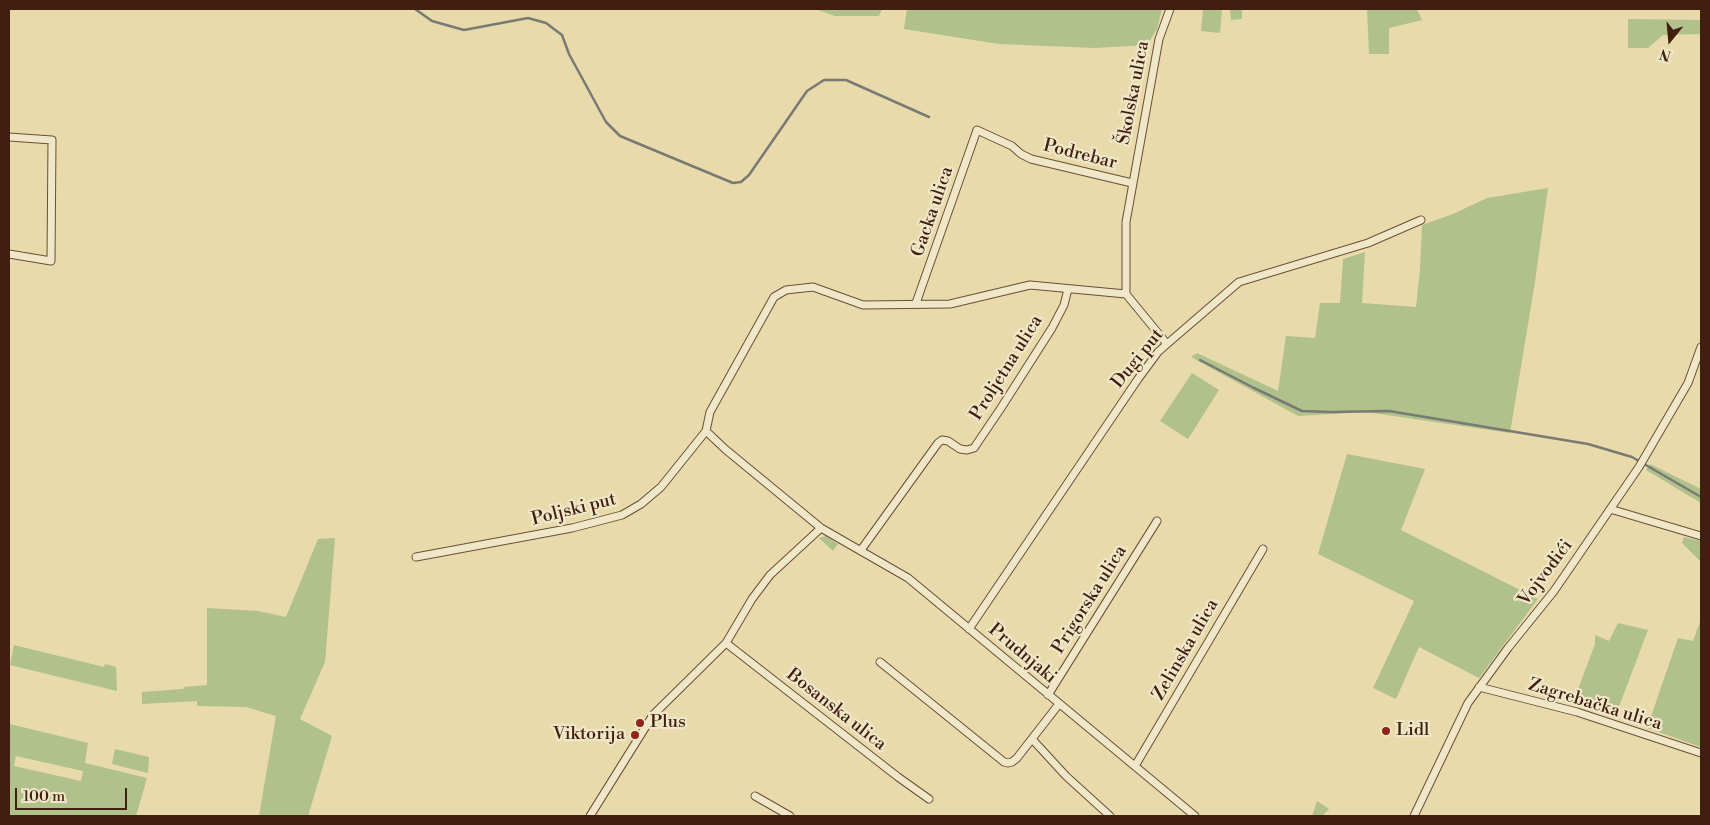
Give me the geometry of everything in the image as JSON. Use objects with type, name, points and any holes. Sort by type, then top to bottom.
[{"type":"street","name":"Školska ulica","points":[[1132,183],[1159,39],[1170,9]]},
{"type":"street","name":"Podrebar","points":[[977,130],[1012,146],[1021,154],[1031,159],[1132,183],[1126,222],[1126,294]]},
{"type":"street","name":"Gacka ulica","points":[[916,303],[977,130]]},
{"type":"street","points":[[9,136],[52,140],[52,149],[51,261],[9,254]]},
{"type":"street","name":"Dugi put","points":[[969,629],[1158,352],[1240,282],[1368,243],[1421,220]]},
{"type":"street","points":[[706,431],[710,412],[774,297],[786,290],[813,287],[863,306],[916,303],[950,304],[1030,285],[1126,294],[1167,344]]},
{"type":"street","name":"Proljetna ulica","points":[[861,550],[938,442],[942,440],[948,441],[960,449],[974,448],[1052,328],[1064,305],[1068,289]]},
{"type":"street","name":"Vojvodići","points":[[1414,816],[1459,720],[1479,687],[1549,598],[1639,467],[1688,383],[1701,347]]},
{"type":"street","name":"Prudnjaki","points":[[706,431],[725,449],[821,528],[908,578],[1195,816]]},
{"type":"street","name":"Poljski put","points":[[416,557],[572,528],[622,515],[641,504],[661,487],[706,431]]},
{"type":"street","points":[[1610,509],[1701,536]]},
{"type":"street","name":"Prigorska ulica","points":[[1048,695],[1157,521]]},
{"type":"street","points":[[590,816],[653,715],[726,642],[752,599],[770,574],[821,528]]},
{"type":"street","name":"Zelinska ulica","points":[[1136,766],[1263,548]]},
{"type":"street","name":"Bosanska ulica","points":[[726,642],[898,777],[930,799]]},
{"type":"street","points":[[880,662],[1004,762],[1012,762],[1059,704]]},
{"type":"street","name":"Zagrebačka ulica","points":[[1479,687],[1577,712],[1701,753]]},
{"type":"street","points":[[1032,739],[1066,776],[1110,816]]},
{"type":"street","points":[[755,796],[790,816]]},
{"type":"green space","points":[[815,9],[882,9],[879,16],[835,16]]},
{"type":"green space","points":[[907,9],[1162,9],[1157,29],[1147,45],[1095,48],[999,44],[904,29]]},
{"type":"green space","points":[[1203,9],[1222,9],[1220,33],[1201,31]]},
{"type":"green space","points":[[1230,9],[1242,9],[1242,19],[1231,20]]},
{"type":"green space","points":[[1367,9],[1417,9],[1422,20],[1389,28],[1389,54],[1369,54]]},
{"type":"green space","points":[[1628,19],[1701,20],[1701,34],[1663,35],[1648,48],[1628,48]]},
{"type":"green space","points":[[1548,188],[1535,282],[1510,433],[1366,412],[1298,416],[1191,357],[1197,353],[1278,391],[1286,336],[1315,338],[1320,303],[1340,303],[1343,259],[1365,252],[1362,303],[1416,307],[1422,225],[1453,214],[1487,198]]},
{"type":"green space","points":[[1192,373],[1219,390],[1188,439],[1160,421]]},
{"type":"green space","points":[[1347,454],[1425,469],[1401,530],[1538,599],[1479,678],[1419,647],[1396,699],[1373,688],[1414,601],[1318,554]]},
{"type":"green space","points":[[1650,464],[1701,489],[1701,503],[1646,470]]},
{"type":"green space","points":[[826,536],[838,544],[833,551],[819,538]]},
{"type":"green space","points":[[1684,537],[1701,541],[1701,562],[1682,543]]},
{"type":"green space","points":[[335,538],[325,662],[300,719],[332,736],[308,816],[259,816],[276,716],[246,707],[197,706],[197,701],[142,704],[142,692],[207,685],[207,608],[258,611],[286,617],[318,539]]},
{"type":"green space","points":[[1701,619],[1701,747],[1647,728],[1678,638],[1693,641]]},
{"type":"green space","points":[[1618,623],[1648,630],[1615,717],[1591,709],[1574,700],[1595,644],[1595,635],[1609,641]]},
{"type":"green space","points":[[14,645],[104,667],[105,664],[116,667],[117,691],[10,665]]},
{"type":"green space","points":[[10,724],[88,743],[85,763],[147,778],[136,816],[9,816]],"holes":[[[16,756],[83,771],[81,781],[14,766]]]},
{"type":"green space","points":[[115,749],[149,757],[148,773],[112,764]]},
{"type":"green space","points":[[1317,801],[1329,809],[1322,816],[1312,816]]},
{"type":"waterway","points":[[415,9],[432,21],[464,30],[528,18],[546,23],[562,35],[569,54],[606,122],[620,136],[733,183],[741,182],[749,175],[807,91],[824,80],[846,80],[929,117]]},
{"type":"waterway","points":[[1200,360],[1302,411],[1389,411],[1588,444],[1632,457],[1701,497]]},
{"type":"place","name":"Plus","points":[[640,723]]},
{"type":"place","name":"Lidl","points":[[1386,731]]},
{"type":"place","name":"Viktorija","points":[[635,735]]}]
